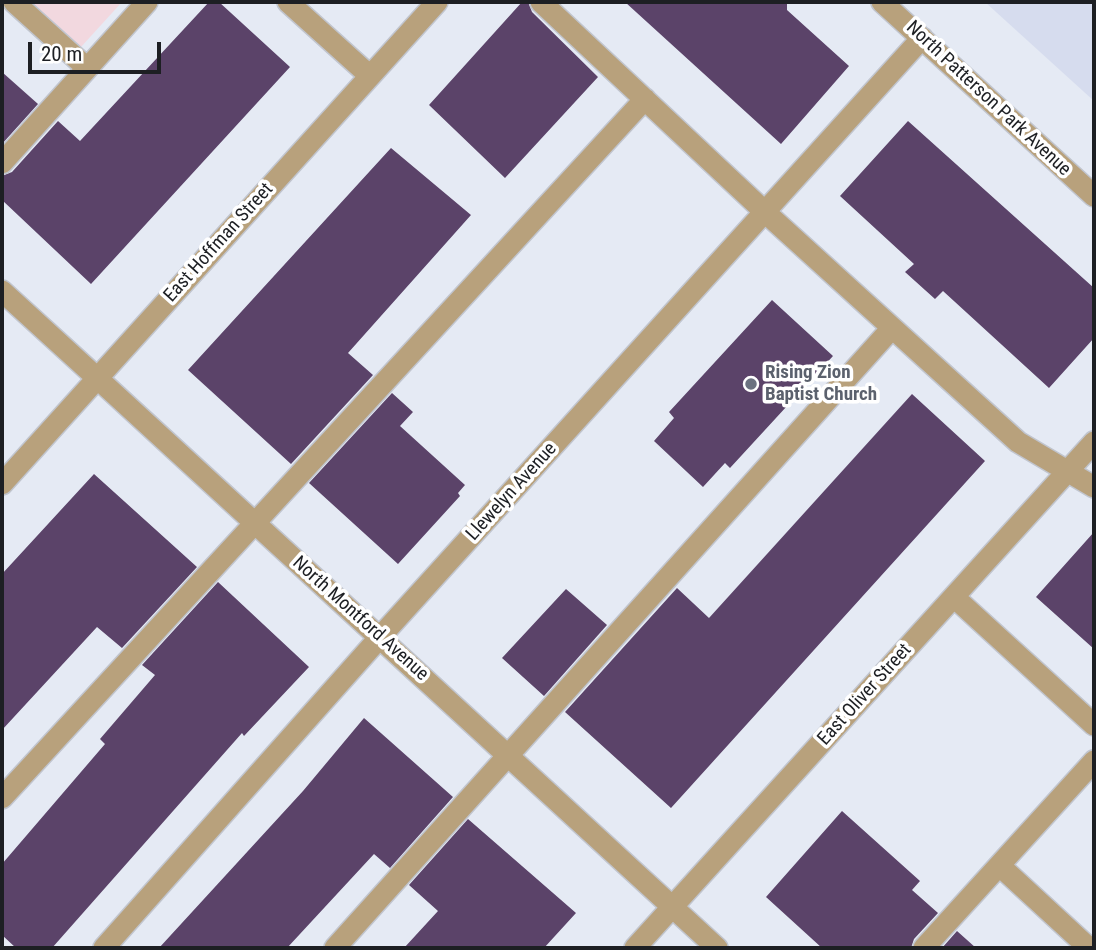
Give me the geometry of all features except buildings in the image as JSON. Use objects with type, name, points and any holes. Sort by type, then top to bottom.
[{"type":"street","points":[[14,2],[87,68]]},
{"type":"street","points":[[2,163],[147,2]]},
{"type":"street","points":[[288,2],[370,76]]},
{"type":"street","name":"East Hoffman Street","points":[[2,484],[437,2]]},
{"type":"street","points":[[541,2],[766,213],[1018,442],[1094,487]]},
{"type":"street","name":"North Patterson Park Avenue","points":[[882,2],[1094,196]]},
{"type":"street","name":"Llewelyn Avenue","points":[[103,948],[922,38]]},
{"type":"street","points":[[2,798],[252,523],[645,99]]},
{"type":"street","name":"North Montford Avenue","points":[[2,291],[252,523],[381,636],[717,948]]},
{"type":"street","points":[[335,948],[892,328]]},
{"type":"street","name":"East Oliver Street","points":[[635,948],[1094,442]]},
{"type":"street","points":[[954,597],[1094,725]]},
{"type":"street","points":[[924,948],[1094,761]]},
{"type":"street","points":[[1000,866],[1089,948]]},
{"type":"shaded area","points":[[31,2],[122,2],[81,47]]},
{"type":"shaded area","points":[[985,2],[1094,2],[1094,101]]},
{"type":"place","name":"Rising Zion Baptist Church","points":[[751,384]]}]
